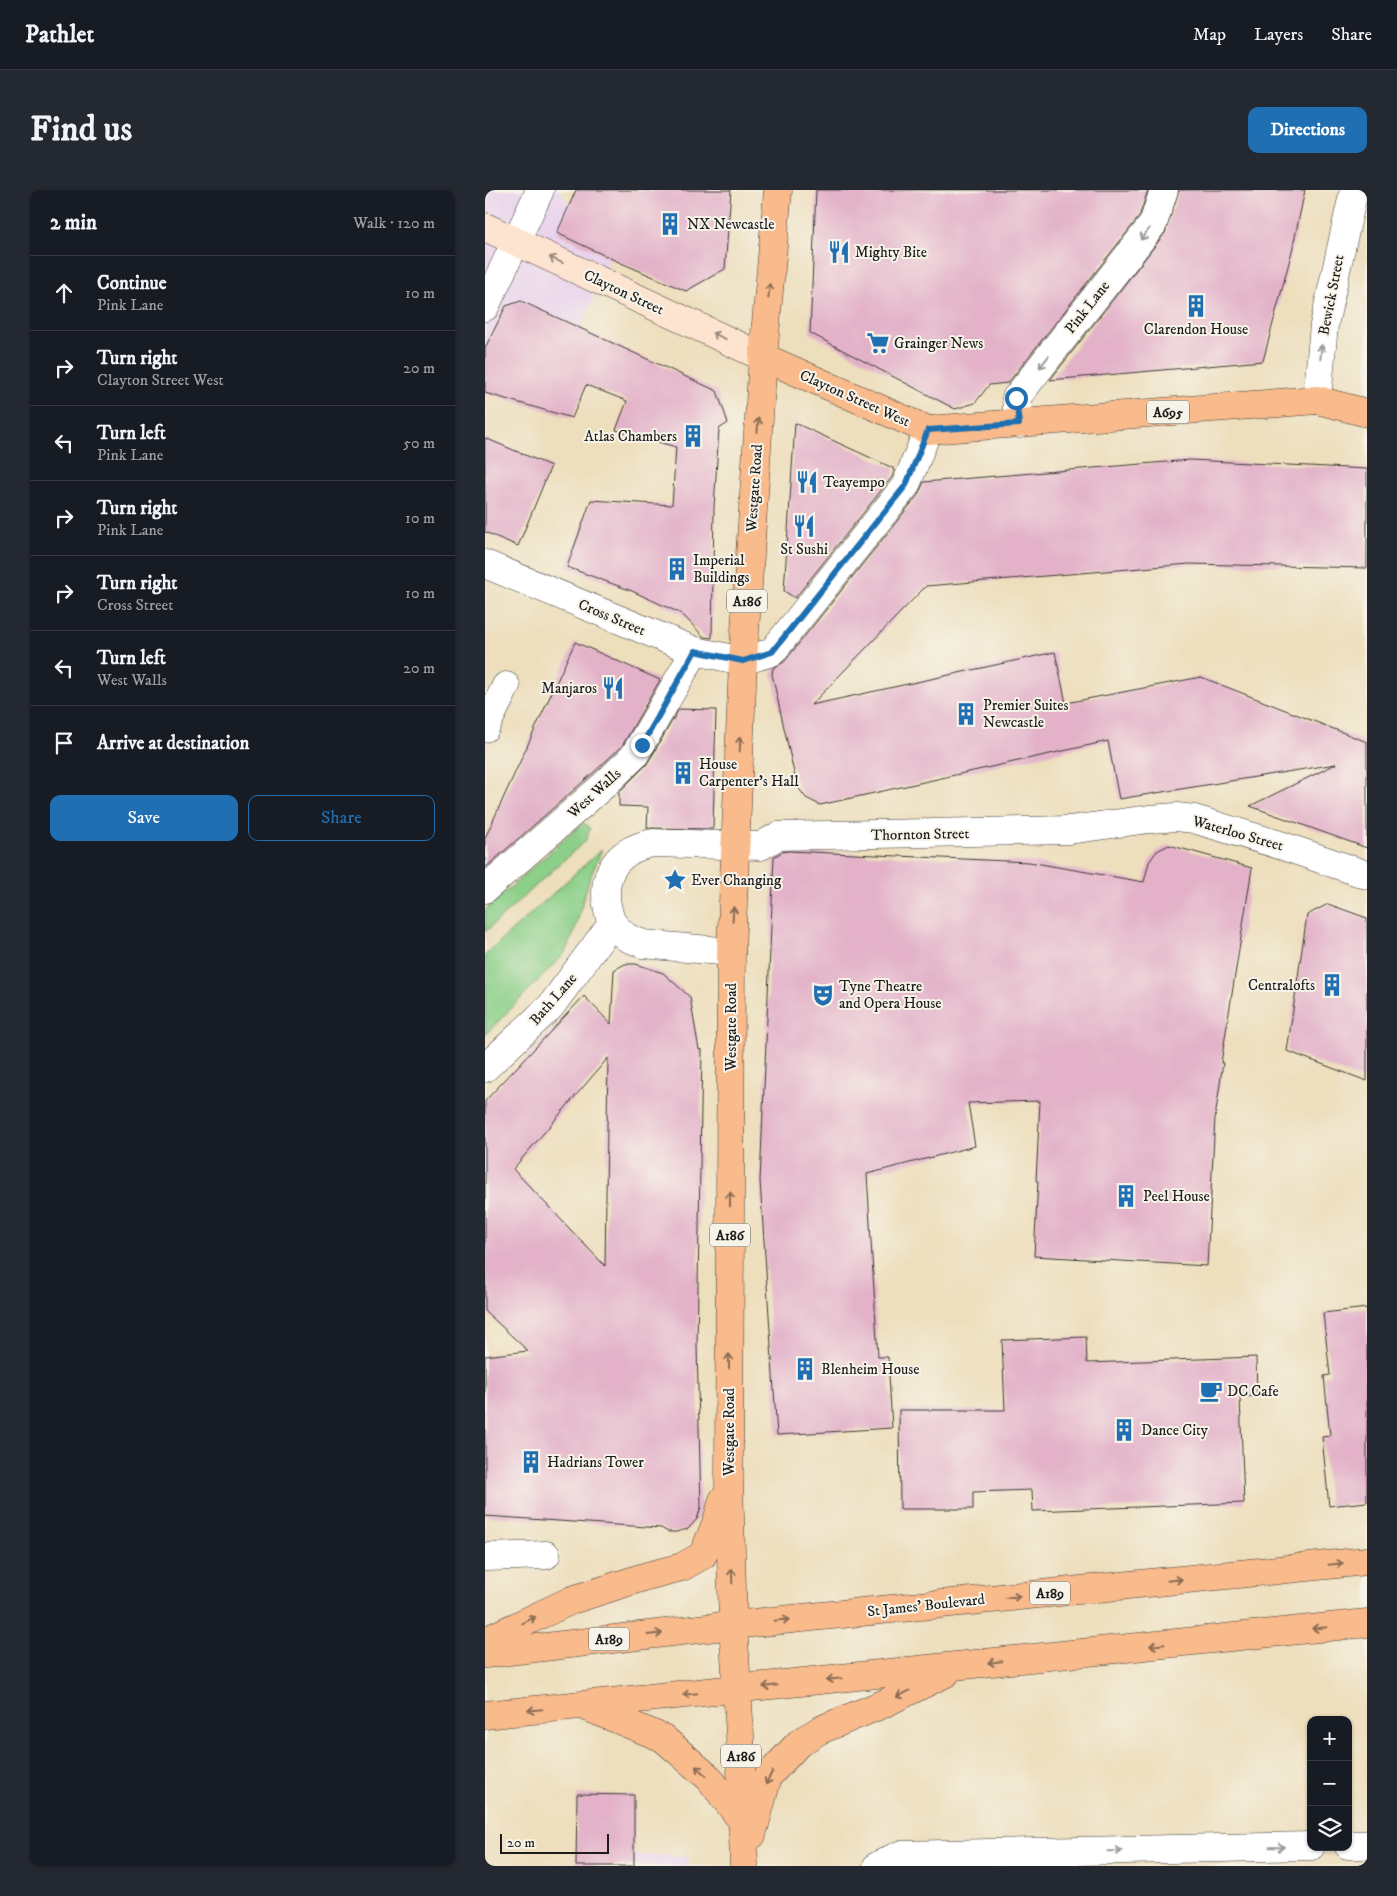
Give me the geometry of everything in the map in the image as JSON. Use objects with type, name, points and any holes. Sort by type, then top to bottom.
[{"type":"main road","name":"Westgate Road","points":[[744,1866],[738,1689],[733,1625],[729,1482],[731,952],[743,661],[763,357],[778,190]]},
{"type":"main road","name":"Clayton Street West","points":[[763,357],[928,430],[1317,400],[1367,413]]},
{"type":"main road","points":[[485,1641],[572,1600],[682,1567],[703,1555],[717,1521],[729,1482]]},
{"type":"main road","name":"St James' Boulevard","points":[[485,1654],[733,1625],[1367,1561]]},
{"type":"main road","points":[[485,1715],[1367,1623]]},
{"type":"main road","points":[[744,1866],[768,1776],[799,1744],[820,1730],[883,1704],[963,1665]]},
{"type":"main road","points":[[583,1706],[663,1738],[709,1778],[743,1822]]},
{"type":"street","points":[[485,307],[540,190]]},
{"type":"street","name":"Pink Lane","points":[[1019,424],[1016,398],[1153,224],[1164,190]]},
{"type":"street","name":"Bewick Street","points":[[1317,400],[1324,325],[1354,190]]},
{"type":"street","name":"Clayton Street","points":[[485,227],[763,357]]},
{"type":"street","points":[[743,661],[772,652],[906,485],[928,430]]},
{"type":"street","name":"Cross Street","points":[[485,564],[695,651],[743,661]]},
{"type":"street","name":"West Walls","points":[[485,889],[604,786],[634,756],[695,651]]},
{"type":"street","points":[[485,728],[506,686]]},
{"type":"street","name":"Waterloo Street","points":[[1106,825],[1177,817],[1194,819],[1283,846],[1367,875]]},
{"type":"street","name":"Thornton Street","points":[[736,845],[761,846],[777,836],[1069,830],[1106,825]]},
{"type":"street","points":[[731,952],[643,944],[626,937],[612,923],[607,909],[605,894],[607,881],[613,868],[629,850],[653,843],[736,845]]},
{"type":"street","name":"Bath Lane","points":[[485,1068],[551,1006],[612,923]]},
{"type":"street","points":[[485,1557],[546,1555]]},
{"type":"street","points":[[1352,1845],[1367,1845]]},
{"type":"street","points":[[877,1866],[899,1855],[1307,1846]]},
{"type":"shaded area","points":[[485,190],[559,190],[610,258],[558,383],[485,357]]},
{"type":"shaded area","points":[[636,1855],[689,1857],[689,1866],[636,1866]]},
{"type":"green space","points":[[583,823],[590,829],[586,840],[485,932],[485,910]]},
{"type":"green space","points":[[602,849],[588,883],[575,930],[564,954],[485,1035],[485,955]]},
{"type":"building","name":"NX Newcastle","points":[[576,190],[731,190],[725,269],[686,291],[557,233]]},
{"type":"building","points":[[816,190],[1148,190],[1139,217],[1008,383],[989,385],[975,403],[955,409],[810,333]]},
{"type":"building","name":"Clarendon House","points":[[1179,190],[1305,190],[1292,251],[1263,361],[1050,380],[1165,233]]},
{"type":"building","points":[[521,301],[717,391],[728,423],[719,429],[714,507],[712,638],[704,637],[682,614],[632,591],[567,567],[591,500],[672,505],[676,447],[616,430],[627,401],[586,385],[572,418],[485,393],[485,348],[506,306]]},
{"type":"building","points":[[795,423],[893,468],[894,472],[892,477],[795,598],[784,591]]},
{"type":"building","points":[[485,438],[551,466],[518,546],[485,532]]},
{"type":"building","points":[[1190,460],[1367,469],[1367,568],[1189,564],[926,586],[811,705],[1055,652],[1066,703],[1201,677],[1367,742],[1367,848],[1250,806],[1336,764],[1119,799],[1108,741],[820,805],[806,798],[797,786],[772,674],[773,668],[784,662],[918,495],[924,482]]},
{"type":"building","points":[[575,642],[660,680],[622,746],[485,868],[485,838]]},
{"type":"building","name":"House Carpenter's Hall","points":[[679,709],[716,710],[713,829],[647,828],[648,807],[619,806],[619,792],[647,764]]},
{"type":"building","points":[[1169,845],[1252,868],[1221,1063],[1223,1063],[1215,1118],[1207,1266],[1034,1256],[1040,1101],[968,1103],[975,1146],[867,1174],[878,1357],[888,1357],[892,1428],[777,1435],[760,1181],[774,857],[788,851],[1029,862],[1144,882],[1149,862],[1157,851]]},
{"type":"building","name":"Centralofts","points":[[1328,904],[1367,918],[1367,1081],[1287,1051],[1307,915]]},
{"type":"building","points":[[625,964],[636,964],[663,973],[690,997],[699,1050],[702,1049],[697,1346],[701,1507],[697,1519],[688,1529],[676,1532],[668,1532],[661,1528],[485,1516],[485,1356],[528,1351],[485,1311],[485,1101],[584,996],[611,1024],[614,970]],"holes":[[[608,1058],[605,1266],[513,1169]]]},
{"type":"building","points":[[1367,1308],[1367,1502],[1329,1506],[1322,1437],[1330,1436],[1324,1376],[1330,1375],[1323,1313]]},
{"type":"building","name":"Dance City","points":[[1086,1337],[1087,1363],[1256,1357],[1257,1396],[1240,1397],[1244,1503],[1033,1511],[1032,1490],[973,1492],[973,1509],[900,1509],[899,1410],[1005,1410],[1002,1340]]},
{"type":"building","points":[[577,1794],[634,1795],[634,1866],[576,1866]]},
{"type":"place","name":"NX Newcastle","points":[[670,224]]},
{"type":"place","name":"Mighty Bite","points":[[839,252]]},
{"type":"place","name":"Clarendon House","points":[[1196,306]]},
{"type":"place","name":"Grainger News","points":[[878,343]]},
{"type":"place","name":"Atlas Chambers","points":[[693,436]]},
{"type":"place","name":"Teayempo","points":[[807,482]]},
{"type":"place","name":"St Sushi","points":[[804,526]]},
{"type":"place","name":"Imperial Buildings","points":[[677,569]]},
{"type":"place","name":"Manjaros","points":[[613,688]]},
{"type":"place","name":"Premier Suites Newcastle","points":[[966,714]]},
{"type":"place","name":"House Carpenter's Hall","points":[[683,773]]},
{"type":"place","name":"Ever Changing","points":[[675,880]]},
{"type":"place","name":"Centralofts","points":[[1332,985]]},
{"type":"place","name":"Tyne Theatre and Opera House","points":[[823,995]]},
{"type":"place","name":"Peel House","points":[[1126,1196]]},
{"type":"place","name":"Blenheim House","points":[[805,1369]]},
{"type":"place","name":"DC Cafe","points":[[1211,1391]]},
{"type":"place","name":"Dance City","points":[[1124,1430]]},
{"type":"place","name":"Hadrians Tower","points":[[531,1462]]},
{"type":"route","points":[[642,745],[695,651],[743,661],[772,652],[906,485],[928,430],[1019,424],[1016,398]]}]
